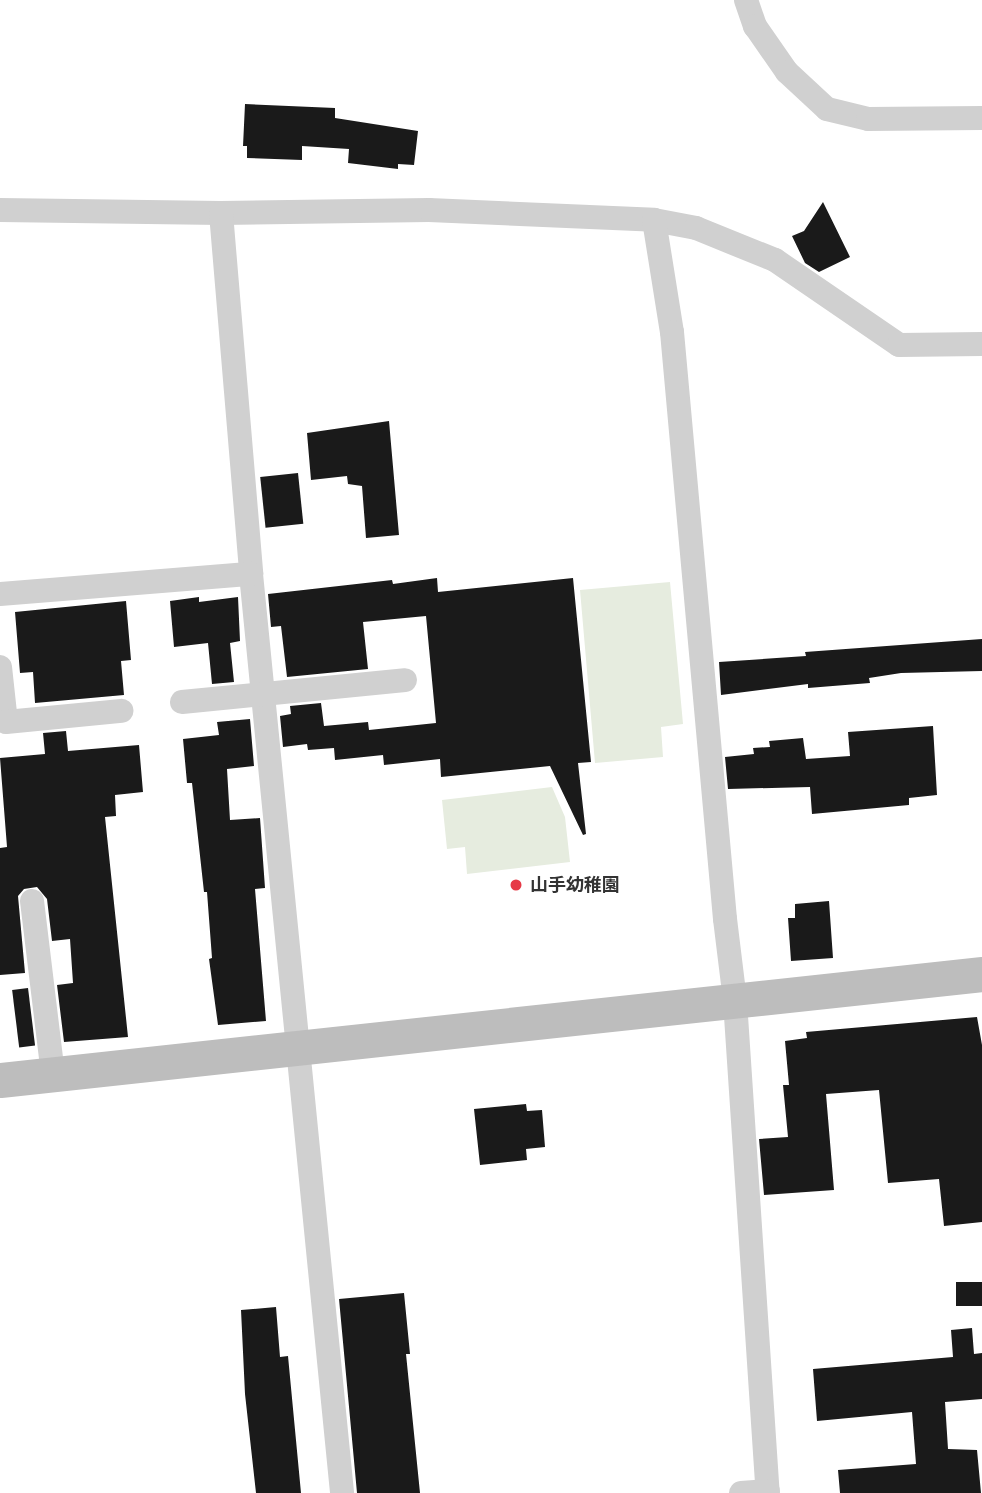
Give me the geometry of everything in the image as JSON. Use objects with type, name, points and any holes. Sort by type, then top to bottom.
[{"type":"street","points":[[746,0],[755,26],[787,72],[827,109],[868,118],[982,118]]},
{"type":"street","points":[[0,210],[220,213],[429,210],[654,220],[696,228],[775,260],[899,345],[982,344]]},
{"type":"street","points":[[220,213],[262,694],[342,1493]]},
{"type":"street","points":[[654,220],[672,332],[725,919],[736,1001],[768,1492],[741,1493]]},
{"type":"street","points":[[0,594],[251,574]]},
{"type":"street","points":[[0,667],[6,722],[121,711]]},
{"type":"street","points":[[182,702],[405,680]]},
{"type":"street","points":[[32,901],[53,1074]]},
{"type":"street","points":[[0,1080],[982,974]]},
{"type":"shaded area","points":[[670,582],[683,724],[661,727],[663,757],[595,763],[580,590]]},
{"type":"shaded area","points":[[552,787],[565,817],[570,862],[467,874],[465,847],[447,849],[442,800]]},
{"type":"building","points":[[245,104],[335,108],[335,118],[418,131],[414,165],[398,164],[398,169],[348,163],[349,149],[302,146],[302,160],[247,158],[247,146],[243,146]]},
{"type":"building","points":[[823,202],[850,257],[819,272],[805,263],[792,236],[804,231]]},
{"type":"building","points":[[389,421],[399,535],[366,538],[362,486],[348,484],[347,476],[311,480],[307,433]]},
{"type":"building","points":[[298,473],[303,524],[266,528],[260,477]]},
{"type":"building","points":[[437,578],[438,592],[573,578],[591,762],[578,763],[586,834],[583,835],[550,766],[441,777],[440,759],[384,765],[383,755],[335,760],[334,748],[308,750],[307,744],[283,747],[280,716],[291,714],[290,706],[321,703],[324,726],[368,722],[369,730],[436,723],[426,616],[363,622],[368,669],[287,677],[281,626],[271,627],[268,594],[392,580],[393,584]]},
{"type":"building","points":[[199,597],[199,602],[238,597],[240,641],[230,643],[234,682],[212,684],[208,643],[174,647],[170,601]]},
{"type":"building","points":[[126,601],[131,660],[121,661],[124,695],[35,703],[33,672],[20,673],[15,612]]},
{"type":"building","points":[[982,639],[982,671],[901,673],[869,678],[870,683],[808,688],[808,684],[721,695],[719,662],[806,656],[805,652]]},
{"type":"building","points":[[250,719],[254,766],[227,769],[230,820],[260,818],[265,888],[255,889],[266,1021],[218,1025],[209,959],[212,958],[207,892],[204,892],[192,783],[187,783],[183,739],[219,735],[217,722]]},
{"type":"building","points":[[933,726],[937,795],[909,798],[909,805],[812,814],[810,787],[728,789],[725,757],[754,754],[753,748],[770,747],[769,741],[803,738],[806,759],[850,756],[848,732]]},
{"type":"building","points":[[66,731],[68,751],[139,745],[143,792],[115,795],[116,816],[105,817],[128,1037],[64,1042],[57,985],[73,983],[70,939],[52,941],[47,899],[37,887],[24,889],[18,896],[25,973],[0,975],[0,848],[7,847],[0,758],[45,754],[43,733]]},
{"type":"building","points":[[829,901],[833,958],[791,961],[788,918],[795,918],[795,904]]},
{"type":"building","points":[[28,988],[35,1046],[19,1048],[12,990]]},
{"type":"building","points":[[977,1017],[982,1045],[982,1222],[944,1226],[939,1179],[888,1183],[879,1090],[826,1094],[834,1190],[764,1195],[759,1139],[788,1137],[783,1085],[789,1085],[785,1041],[807,1038],[806,1032]]},
{"type":"building","points":[[526,1104],[527,1111],[542,1110],[545,1147],[526,1149],[527,1160],[480,1165],[474,1109]]},
{"type":"building","points":[[956,1282],[982,1282],[982,1306],[956,1306]]},
{"type":"building","points":[[404,1293],[410,1354],[406,1354],[420,1493],[357,1493],[339,1299]]},
{"type":"building","points":[[276,1307],[280,1357],[288,1356],[301,1493],[256,1493],[245,1394],[241,1310]]},
{"type":"building","points":[[972,1328],[974,1354],[982,1353],[982,1399],[945,1402],[948,1449],[977,1450],[981,1493],[840,1493],[838,1470],[916,1464],[912,1412],[817,1421],[813,1369],[953,1357],[951,1330]]},
{"type":"place","name":"山手幼稚園","points":[[516,885]]}]
